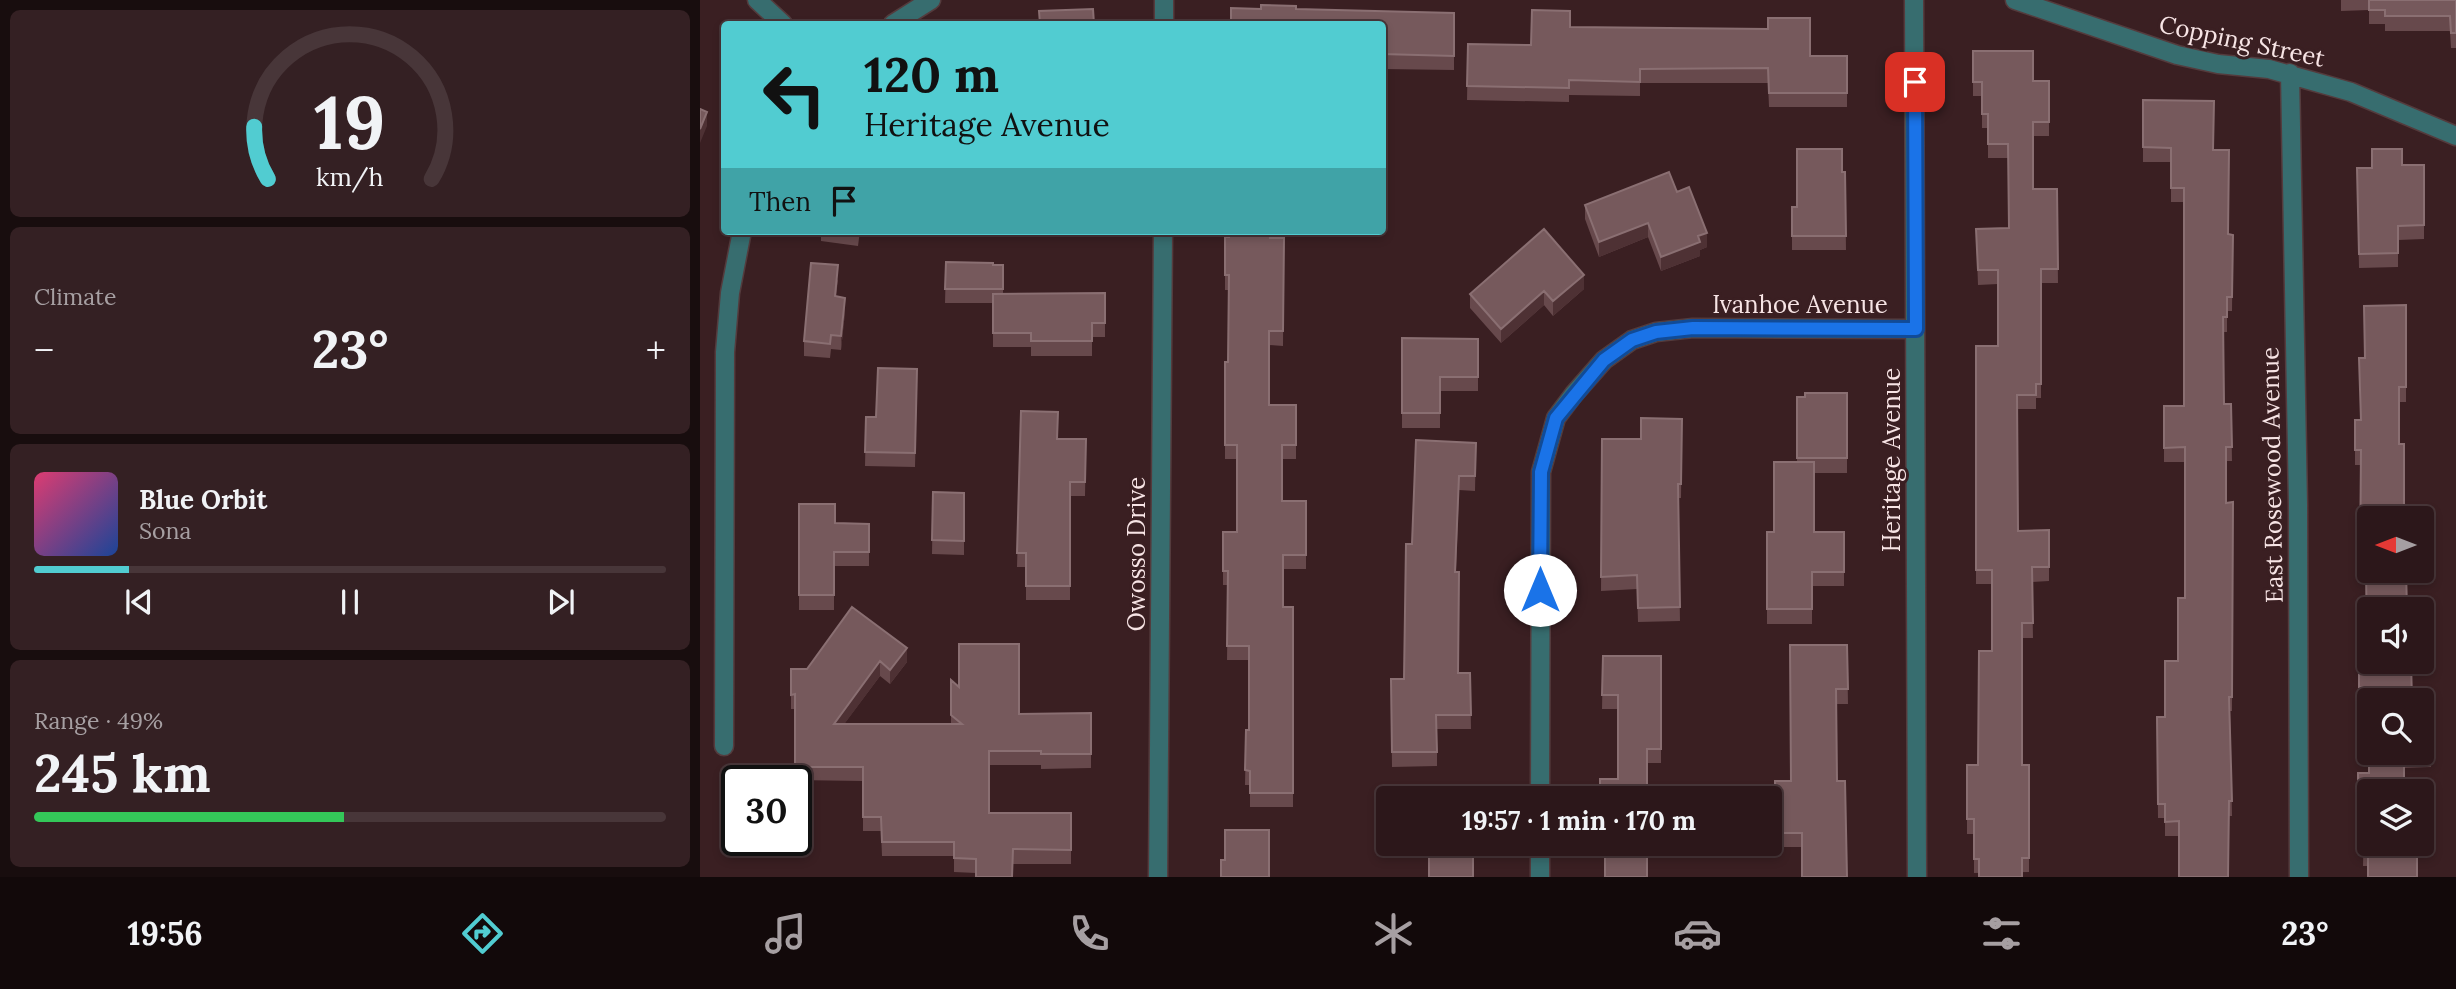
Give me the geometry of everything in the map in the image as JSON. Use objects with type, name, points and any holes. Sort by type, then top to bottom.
[{"type":"street","points":[[757,0],[780,21]]},
{"type":"street","points":[[898,21],[931,0]]},
{"type":"street","points":[[1164,0],[1164,21]]},
{"type":"street","name":"Heritage Avenue","points":[[1914,0],[1917,877]]},
{"type":"street","name":"Copping Street","points":[[2015,0],[2177,55],[2218,64],[2290,73],[2351,92],[2456,136]]},
{"type":"street","name":"East Rosewood Avenue","points":[[2290,73],[2298,505],[2299,877]]},
{"type":"street","points":[[724,746],[725,352],[730,293],[741,235]]},
{"type":"street","name":"Owosso Drive","points":[[1158,877],[1163,235]]},
{"type":"street","name":"Ivanhoe Avenue","points":[[1540,786],[1541,472],[1556,418],[1574,394],[1604,360],[1632,340],[1656,332],[1693,328],[1916,329]]},
{"type":"street","points":[[1540,856],[1540,877]]},
{"type":"building","points":[[2369,0],[2456,0],[2456,33],[2451,33],[2450,16],[2385,16],[2385,10],[2369,10]]},
{"type":"building","points":[[1261,5],[1296,6],[1296,9],[1454,13],[1454,56],[1386,54],[1386,21],[1231,21],[1231,8],[1261,9]]},
{"type":"building","points":[[1093,9],[1094,21],[1040,21],[1039,11]]},
{"type":"building","points":[[1532,10],[1570,11],[1570,27],[1768,29],[1768,18],[1810,18],[1810,56],[1847,56],[1847,93],[1769,93],[1768,68],[1640,69],[1640,82],[1569,80],[1569,88],[1467,86],[1468,44],[1531,45]]},
{"type":"building","points":[[1973,51],[2033,51],[2033,81],[2049,81],[2049,122],[2033,122],[2033,189],[2057,189],[2058,269],[2041,269],[2041,384],[2036,384],[2036,395],[2017,395],[2018,531],[2049,530],[2049,567],[2032,567],[2033,623],[2022,623],[2022,765],[2029,765],[2029,858],[2022,858],[2022,877],[1979,877],[1979,859],[1974,859],[1974,819],[1967,819],[1967,765],[1978,765],[1979,651],[1992,651],[1992,570],[1976,570],[1976,346],[1998,346],[1998,270],[1978,270],[1976,229],[2009,228],[2008,144],[1988,144],[1988,114],[1982,114],[1982,82],[1973,82]]},
{"type":"building","points":[[2143,100],[2214,101],[2213,150],[2229,150],[2228,234],[2233,235],[2232,297],[2227,297],[2227,317],[2223,317],[2224,404],[2231,404],[2232,447],[2226,447],[2226,503],[2233,502],[2232,697],[2229,697],[2232,801],[2229,801],[2228,877],[2179,877],[2179,821],[2165,822],[2165,804],[2158,804],[2157,717],[2165,717],[2165,661],[2178,661],[2178,598],[2185,598],[2185,447],[2164,448],[2164,406],[2184,406],[2184,188],[2171,188],[2171,148],[2143,147]]},
{"type":"building","points":[[700,109],[707,112],[700,129]]},
{"type":"building","points":[[1797,149],[1842,149],[1846,236],[1792,236],[1792,207],[1797,207]]},
{"type":"building","points":[[2372,149],[2402,149],[2402,165],[2424,165],[2424,225],[2398,226],[2398,253],[2359,254],[2357,168],[2372,168]]},
{"type":"building","points":[[1669,172],[1677,192],[1689,187],[1707,233],[1698,236],[1700,242],[1661,257],[1648,223],[1599,242],[1585,205]]},
{"type":"building","points":[[1544,229],[1584,275],[1553,301],[1544,291],[1501,329],[1470,294]]},
{"type":"building","points":[[1270,235],[1270,238],[1284,238],[1283,331],[1269,331],[1269,405],[1296,405],[1296,445],[1282,445],[1282,501],[1306,501],[1306,555],[1283,555],[1283,607],[1293,607],[1293,793],[1250,793],[1250,771],[1245,770],[1246,730],[1249,730],[1249,646],[1227,646],[1228,571],[1223,571],[1223,532],[1237,532],[1237,445],[1225,445],[1229,275],[1225,275],[1225,237]]},
{"type":"building","points":[[946,262],[1003,265],[1003,289],[945,289]]},
{"type":"building","points":[[811,263],[838,265],[835,296],[845,298],[841,336],[831,335],[830,344],[804,341]]},
{"type":"building","points":[[1105,293],[1105,323],[1092,323],[1092,341],[1031,341],[1031,333],[993,333],[993,294]]},
{"type":"building","points":[[2406,305],[2406,387],[2399,387],[2399,444],[2404,444],[2404,506],[2361,506],[2361,450],[2355,450],[2355,420],[2361,420],[2359,358],[2365,358],[2364,306]]},
{"type":"building","points":[[1402,338],[1478,339],[1478,377],[1440,377],[1440,413],[1402,413]]},
{"type":"building","points":[[878,368],[917,369],[915,453],[865,452],[866,417],[876,417]]},
{"type":"building","points":[[1805,393],[1847,393],[1847,458],[1797,458],[1797,397],[1805,397]]},
{"type":"building","points":[[1021,411],[1058,412],[1057,439],[1086,439],[1085,482],[1070,482],[1070,586],[1026,586],[1026,553],[1017,553]]},
{"type":"building","points":[[1641,418],[1682,419],[1681,484],[1678,484],[1680,607],[1638,608],[1637,575],[1601,577],[1602,439],[1641,439]]},
{"type":"building","points":[[1416,440],[1476,443],[1475,476],[1459,476],[1455,572],[1459,572],[1458,673],[1470,673],[1471,715],[1436,715],[1437,752],[1392,752],[1391,679],[1404,679],[1406,544],[1412,544]]},
{"type":"building","points":[[1774,462],[1814,462],[1814,532],[1844,532],[1844,572],[1812,572],[1812,609],[1767,609],[1767,532],[1774,532]]},
{"type":"building","points":[[933,492],[964,493],[964,541],[932,540]]},
{"type":"building","points":[[799,504],[835,504],[835,523],[869,524],[869,552],[834,552],[834,595],[799,595]]},
{"type":"building","points":[[2366,583],[2406,583],[2407,597],[2366,597]]},
{"type":"building","points":[[852,607],[907,648],[890,670],[880,661],[834,724],[962,724],[951,715],[951,680],[959,687],[959,644],[1019,644],[1019,714],[1091,713],[1091,754],[989,751],[989,813],[1071,813],[1071,850],[1013,849],[1012,877],[976,877],[976,859],[954,858],[954,842],[882,842],[881,817],[863,817],[863,767],[795,765],[795,694],[791,695],[791,669],[807,669]]},
{"type":"building","points":[[1790,645],[1847,645],[1848,689],[1836,689],[1837,781],[1845,781],[1847,877],[1802,877],[1802,833],[1782,833],[1782,786],[1775,786],[1775,781],[1791,781]]},
{"type":"building","points":[[1603,656],[1661,656],[1661,749],[1647,749],[1647,786],[1600,786],[1600,779],[1618,779],[1618,695],[1602,695]]},
{"type":"building","points":[[2359,674],[2411,674],[2412,688],[2359,687]]},
{"type":"building","points":[[2369,765],[2404,765],[2404,779],[2358,779],[2358,773],[2369,773]]},
{"type":"building","points":[[1225,830],[1269,830],[1269,877],[1221,877],[1221,860],[1225,860]]},
{"type":"building","points":[[1429,856],[1473,856],[1473,877],[1429,877]]},
{"type":"building","points":[[1605,856],[1647,856],[1647,877],[1605,877]]},
{"type":"building","points":[[2368,856],[2417,856],[2417,877],[2368,877]]},
{"type":"route","points":[[1540,590],[1541,472],[1556,418],[1604,360],[1632,340],[1656,332],[1693,328],[1916,329],[1915,82]]}]
